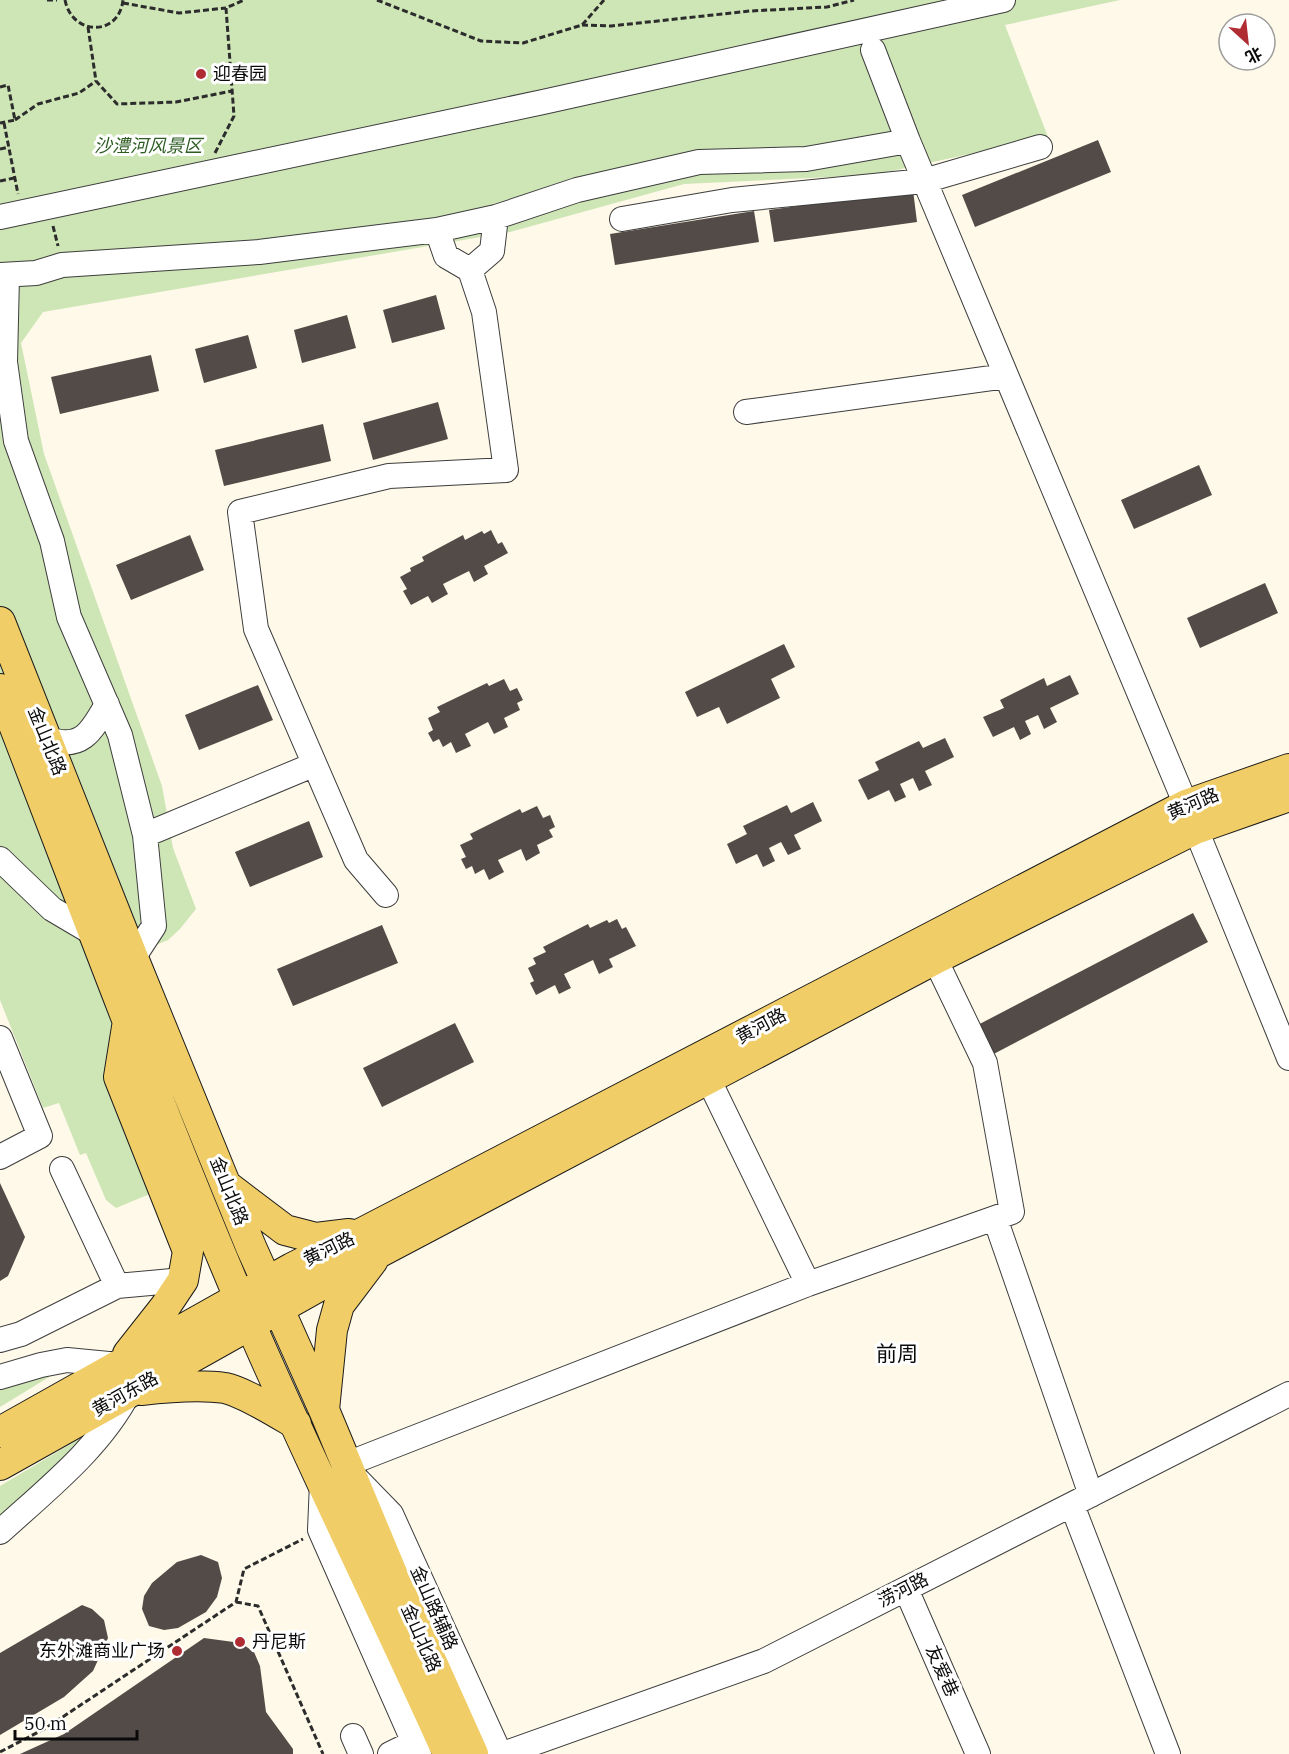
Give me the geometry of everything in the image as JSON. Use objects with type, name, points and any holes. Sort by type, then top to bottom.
[{"type":"main road","name":"金山北路","points":[[0,622],[133,958],[266,1282],[473,1754]]},
{"type":"main road","name":"金山北路","points":[[0,689],[128,1021],[245,1311],[322,1483],[429,1745]]},
{"type":"main road","name":"黄河路","points":[[245,1311],[266,1282],[371,1243],[703,1068],[1289,768]]},
{"type":"main road","name":"黄河路","points":[[703,1068],[934,959],[1190,817],[1289,796]]},
{"type":"main road","points":[[128,1021],[119,1077],[188,1251],[183,1280],[124,1379],[168,1387],[226,1389],[296,1424]]},
{"type":"main road","points":[[227,1186],[285,1230],[316,1238],[371,1243],[339,1305],[332,1330],[324,1410]]},
{"type":"main road","name":"黄河路","points":[[245,1311],[278,1309],[371,1243]]},
{"type":"main road","name":"黄河东路","points":[[0,1465],[124,1379],[245,1311]]},
{"type":"main road","name":"黄河东路","points":[[0,1432],[124,1379]]},
{"type":"street","points":[[11,215],[203,176],[1003,0]]},
{"type":"street","points":[[873,50],[924,181],[1289,1058]]},
{"type":"street","points":[[133,958],[154,926],[145,835],[120,735],[69,617],[52,541],[16,441],[5,362],[4,275],[36,273],[62,265],[259,252],[438,230],[496,217],[577,190],[699,162],[806,159],[908,141]]},
{"type":"street","points":[[622,219],[732,200],[924,181],[1040,147]]},
{"type":"street","points":[[470,270],[492,251],[496,217]]},
{"type":"street","points":[[386,896],[356,860],[256,629],[240,512],[389,476],[506,470],[483,312],[470,270],[446,256],[438,230]]},
{"type":"street","points":[[746,412],[1006,376]]},
{"type":"street","points":[[46,738],[61,744],[83,738],[95,725],[107,704]]},
{"type":"street","points":[[145,835],[313,765]]},
{"type":"street","points":[[0,859],[52,909],[96,935]]},
{"type":"street","points":[[349,1469],[808,1284],[1012,1212],[985,1063],[934,959]]},
{"type":"street","points":[[0,1038],[40,1136],[0,1156]]},
{"type":"street","points":[[703,1068],[808,1284]]},
{"type":"street","points":[[62,1168],[117,1286]]},
{"type":"street","points":[[995,1218],[1082,1500],[1168,1754]]},
{"type":"street","points":[[0,1340],[21,1334],[117,1286],[183,1280]]},
{"type":"street","points":[[0,1377],[67,1360],[124,1379],[119,1412],[96,1440],[0,1532]]},
{"type":"street","name":"涝河路","points":[[502,1754],[764,1661],[1289,1394]]},
{"type":"street","name":"金山路辅路","points":[[349,1469],[391,1514],[502,1754]]},
{"type":"street","points":[[322,1483],[320,1530],[429,1745],[390,1754]]},
{"type":"street","name":"友爱巷","points":[[906,1589],[978,1754]]},
{"type":"path","points":[[47,0],[57,0]]},
{"type":"path","points":[[65,0],[72,17],[88,27],[97,28],[114,19],[123,1],[179,13],[226,8],[244,0]]},
{"type":"path","points":[[377,0],[481,41],[523,43],[582,25],[611,26],[750,11],[828,7],[854,0]]},
{"type":"path","points":[[582,25],[604,0]]},
{"type":"path","points":[[203,176],[234,116],[226,8]]},
{"type":"path","points":[[88,27],[96,81],[117,104],[176,102],[232,91]]},
{"type":"path","points":[[11,215],[15,178],[2,123],[15,120],[38,104],[79,93],[96,81]]},
{"type":"path","points":[[0,87],[8,86],[15,120]]},
{"type":"path","points":[[0,148],[9,147]]},
{"type":"path","points":[[0,181],[15,178]]},
{"type":"path","points":[[48,208],[62,265]]},
{"type":"path","points":[[0,1752],[46,1728],[236,1602],[244,1569],[320,1530]]},
{"type":"path","points":[[236,1602],[258,1606],[323,1754]]},
{"type":"green space","name":"沙澧河风景区","points":[[0,0],[1120,0],[1005,25],[1048,137],[873,175],[684,184],[510,232],[43,312],[21,343],[44,454],[162,786],[173,848],[196,909],[168,940],[100,968],[174,1184],[116,1208],[106,1200],[86,1153],[80,1155],[59,1103],[43,1108],[0,1000]]},
{"type":"green space","points":[[59,1371],[0,1407],[0,1386]]},
{"type":"green space","points":[[79,1439],[74,1452],[0,1523],[0,1486]]},
{"type":"building","points":[[1098,140],[1111,172],[975,227],[962,195]]},
{"type":"building","points":[[913,190],[917,222],[774,242],[769,210]]},
{"type":"building","points":[[754,211],[759,242],[615,265],[610,234]]},
{"type":"building","points":[[436,295],[445,329],[392,343],[383,310]]},
{"type":"building","points":[[347,315],[356,348],[302,363],[294,330]]},
{"type":"building","points":[[248,335],[257,368],[204,383],[195,349]]},
{"type":"building","points":[[151,355],[159,391],[60,414],[51,377]]},
{"type":"building","points":[[438,402],[448,439],[373,460],[363,423]]},
{"type":"building","points":[[323,424],[331,461],[224,486],[215,450]]},
{"type":"building","points":[[1199,465],[1212,495],[1134,529],[1121,500]]},
{"type":"building","points":[[491,530],[498,544],[502,542],[508,553],[484,566],[488,574],[474,582],[469,571],[443,584],[448,594],[432,603],[428,596],[411,605],[403,591],[407,589],[400,577],[411,571],[410,568],[424,561],[422,557],[463,535],[465,540],[482,531],[484,534]]},
{"type":"building","points":[[190,535],[204,570],[131,600],[116,565]]},
{"type":"building","points":[[1265,583],[1278,613],[1200,648],[1187,618]]},
{"type":"building","points":[[784,644],[795,667],[771,679],[780,698],[727,724],[719,707],[697,717],[685,692]]},
{"type":"building","points":[[1070,675],[1079,694],[1050,708],[1057,722],[1044,729],[1038,715],[1025,721],[1031,734],[1020,740],[1014,727],[993,737],[983,717],[1004,708],[1000,700],[1044,678],[1047,686]]},
{"type":"building","points":[[504,679],[510,691],[517,688],[523,700],[517,703],[520,710],[504,718],[508,727],[494,734],[488,722],[465,734],[471,746],[456,753],[451,742],[443,747],[439,739],[433,742],[428,733],[433,730],[428,718],[440,712],[437,707],[487,683],[489,686]]},
{"type":"building","points":[[258,685],[273,720],[199,750],[185,715]]},
{"type":"building","points":[[945,738],[954,757],[925,771],[932,785],[919,791],[913,778],[900,784],[906,797],[895,802],[889,790],[868,800],[858,780],[879,770],[875,762],[919,741],[923,748]]},
{"type":"building","points":[[813,802],[822,821],[794,835],[801,849],[788,855],[781,842],[769,848],[775,861],[763,867],[757,854],[736,864],[727,844],[747,834],[743,826],[787,805],[791,813]]},
{"type":"building","points":[[537,806],[543,818],[550,815],[555,827],[549,830],[553,837],[537,845],[540,853],[526,861],[521,849],[498,860],[504,872],[489,880],[484,869],[475,874],[472,866],[466,869],[461,859],[466,857],[460,845],[473,839],[470,834],[520,809],[522,813]]},
{"type":"building","points":[[309,821],[323,857],[250,887],[235,852]]},
{"type":"building","points":[[1193,913],[1208,942],[986,1058],[970,1029]]},
{"type":"building","points":[[617,919],[622,929],[626,927],[636,946],[609,959],[613,967],[599,974],[593,960],[564,974],[571,988],[559,994],[555,985],[536,995],[530,983],[534,981],[528,968],[536,964],[533,958],[546,952],[543,947],[588,924],[590,928],[607,920],[609,923]]},
{"type":"building","points":[[382,925],[398,963],[293,1006],[277,969]]},
{"type":"building","points":[[455,1023],[474,1062],[382,1107],[363,1068]]},
{"type":"building","points":[[0,1183],[25,1237],[8,1276],[0,1281]]},
{"type":"building","points":[[201,1555],[218,1562],[222,1578],[217,1597],[206,1612],[178,1628],[164,1630],[149,1626],[142,1609],[144,1596],[152,1583],[177,1562]]},
{"type":"building","points":[[82,1605],[92,1609],[104,1620],[108,1638],[93,1671],[64,1697],[0,1735],[0,1653]]},
{"type":"building","points":[[204,1638],[241,1643],[254,1652],[260,1666],[266,1712],[293,1749],[293,1754],[20,1754],[64,1734]]},
{"type":"place","name":"迎春园","points":[[201,74]]},
{"type":"place","name":"丹尼斯","points":[[240,1642]]},
{"type":"place","name":"东外滩商业广场","points":[[177,1651]]},
{"type":"district","name":"前周","points":[[897,1354]]}]
